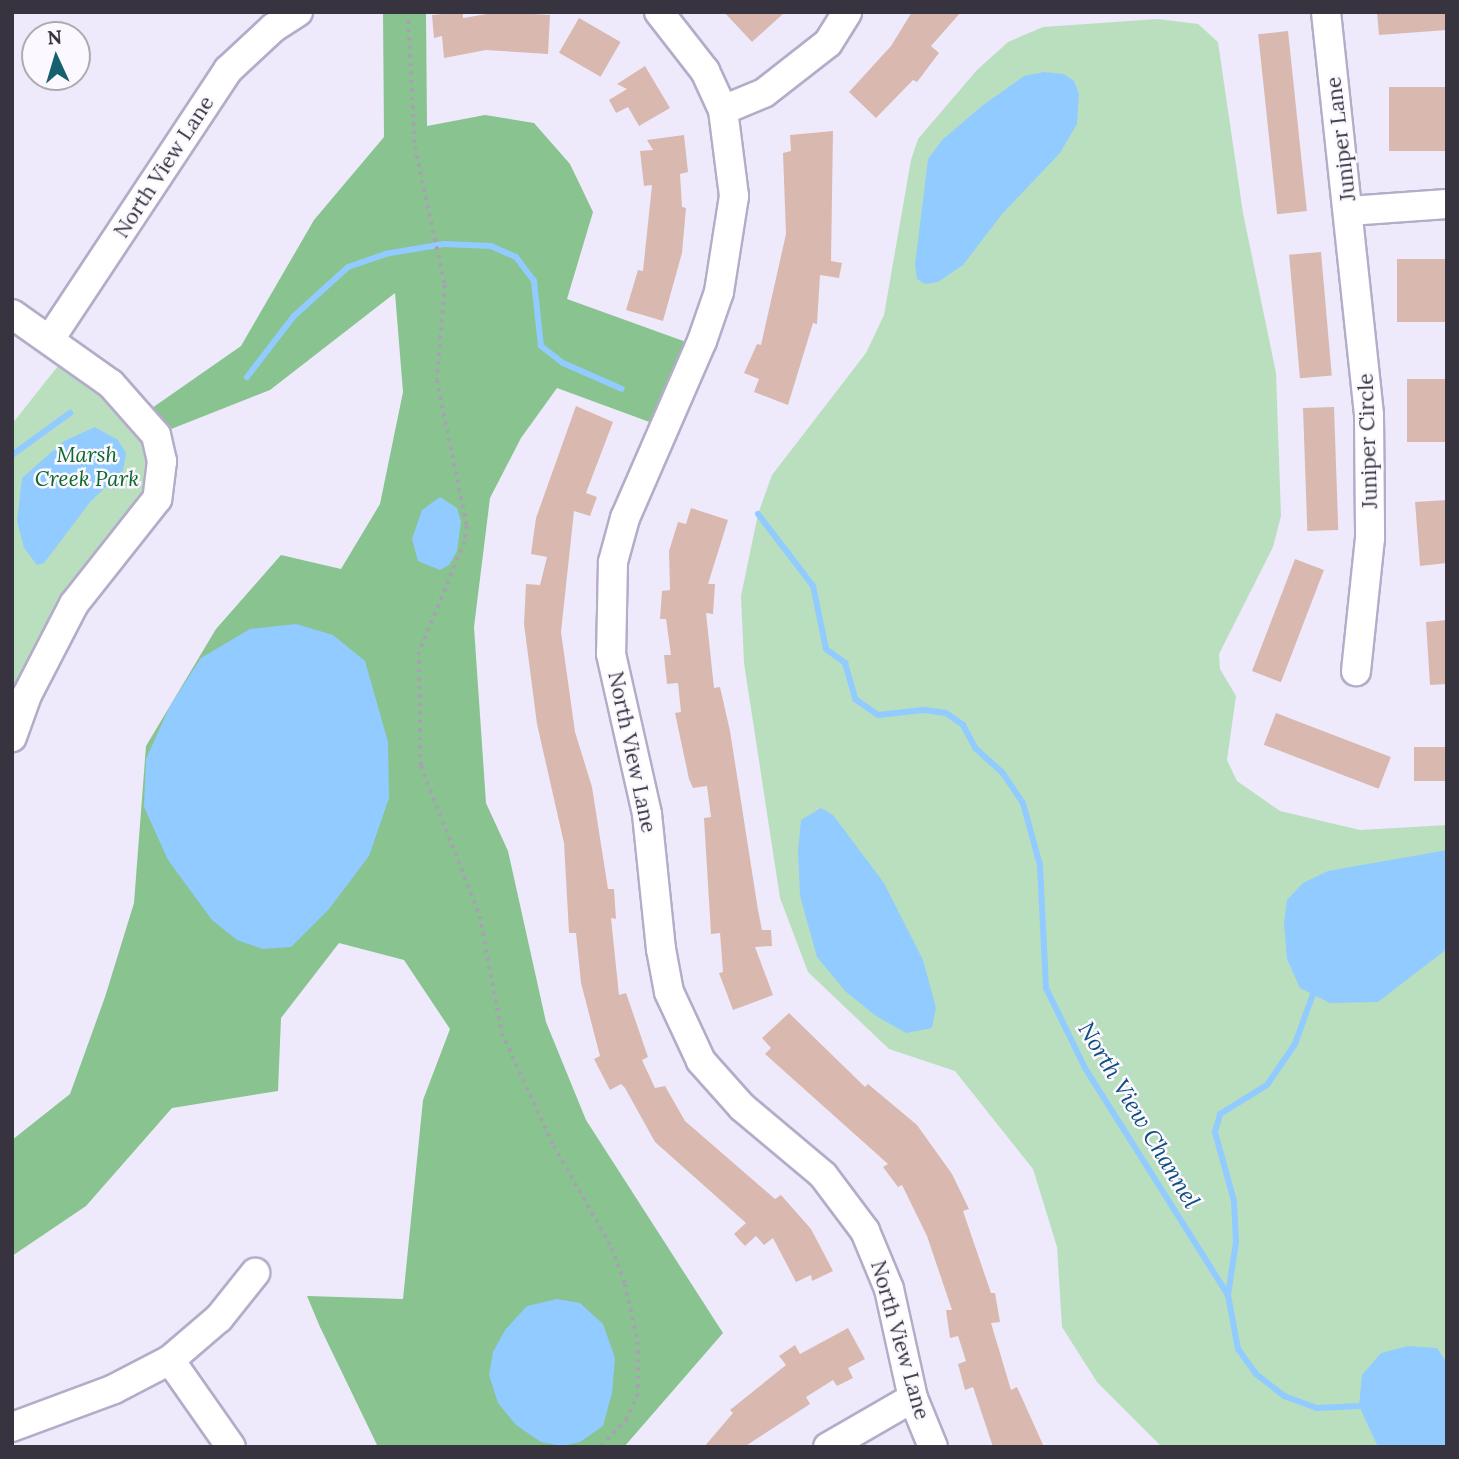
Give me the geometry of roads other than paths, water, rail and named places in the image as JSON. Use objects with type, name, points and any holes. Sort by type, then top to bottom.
[{"type":"street","name":"North View Lane","points":[[50,340],[228,71],[257,41],[298,12]]},
{"type":"street","name":"North View Lane","points":[[659,12],[705,71],[723,110],[734,196],[727,251],[702,341],[625,518],[614,562],[611,654],[647,814],[661,949],[683,1028],[719,1084],[823,1175],[865,1231],[889,1289],[913,1398],[933,1447]]},
{"type":"street","points":[[723,110],[764,93],[828,43],[847,12]]},
{"type":"street","name":"Juniper Lane","points":[[1326,12],[1349,212],[1447,204]]},
{"type":"street","name":"Juniper Circle","points":[[1349,212],[1365,356],[1370,476],[1370,538],[1356,671]]},
{"type":"street","points":[[12,314],[88,365],[142,415],[156,435],[162,483],[147,517],[74,604],[27,695],[12,737]]},
{"type":"street","points":[[12,1427],[114,1389],[170,1360],[219,1318],[255,1273]]},
{"type":"street","points":[[170,1360],[231,1447]]},
{"type":"street","points":[[828,1447],[913,1398]]},
{"type":"water","points":[[1044,72],[1064,74],[1074,81],[1079,94],[1077,124],[1060,153],[1002,214],[963,265],[938,282],[925,284],[917,279],[915,265],[928,159],[942,140],[982,106],[1024,76]]},
{"type":"water","points":[[95,427],[118,440],[126,453],[123,471],[91,501],[44,563],[37,565],[24,548],[17,521],[22,478],[64,441]]},
{"type":"water","points":[[440,497],[457,508],[461,522],[457,551],[449,565],[440,570],[418,561],[412,539],[422,510]]},
{"type":"water","points":[[296,624],[333,635],[365,661],[388,742],[389,798],[369,856],[329,909],[291,947],[262,949],[237,940],[212,920],[168,860],[144,807],[146,759],[170,706],[201,658],[250,629]]},
{"type":"water","points":[[821,808],[833,815],[884,883],[923,960],[936,1008],[932,1028],[906,1033],[876,1016],[845,991],[817,957],[800,896],[798,851],[801,820]]},
{"type":"water","points":[[1447,850],[1447,949],[1378,1002],[1330,1003],[1300,988],[1287,959],[1284,923],[1287,900],[1303,883],[1328,871]]},
{"type":"water","points":[[557,1299],[580,1303],[603,1324],[615,1358],[612,1393],[603,1426],[580,1442],[562,1446],[541,1442],[516,1425],[498,1403],[489,1375],[493,1352],[505,1330],[527,1306]]},
{"type":"water","points":[[1408,1346],[1437,1348],[1447,1363],[1447,1447],[1378,1447],[1359,1406],[1362,1375],[1381,1353]]},
{"type":"waterway","name":"North View Channel","points":[[247,377],[294,316],[348,267],[385,254],[444,244],[491,246],[516,257],[534,281],[541,346],[563,363],[622,389]]},
{"type":"waterway","name":"North View Channel","points":[[12,455],[70,413]]},
{"type":"waterway","name":"North View Channel","points":[[758,514],[813,586],[826,649],[845,663],[855,699],[878,715],[924,710],[946,713],[963,725],[975,748],[1002,772],[1023,803],[1040,865],[1046,988],[1085,1068],[1228,1295],[1238,1349],[1256,1374],[1284,1396],[1317,1408],[1359,1406]]},
{"type":"waterway","points":[[1228,1295],[1236,1242],[1234,1201],[1215,1132],[1220,1114],[1267,1085],[1295,1044],[1313,994]]},
{"type":"park label","name":"Marsh Creek Park","points":[[87,467]]}]
